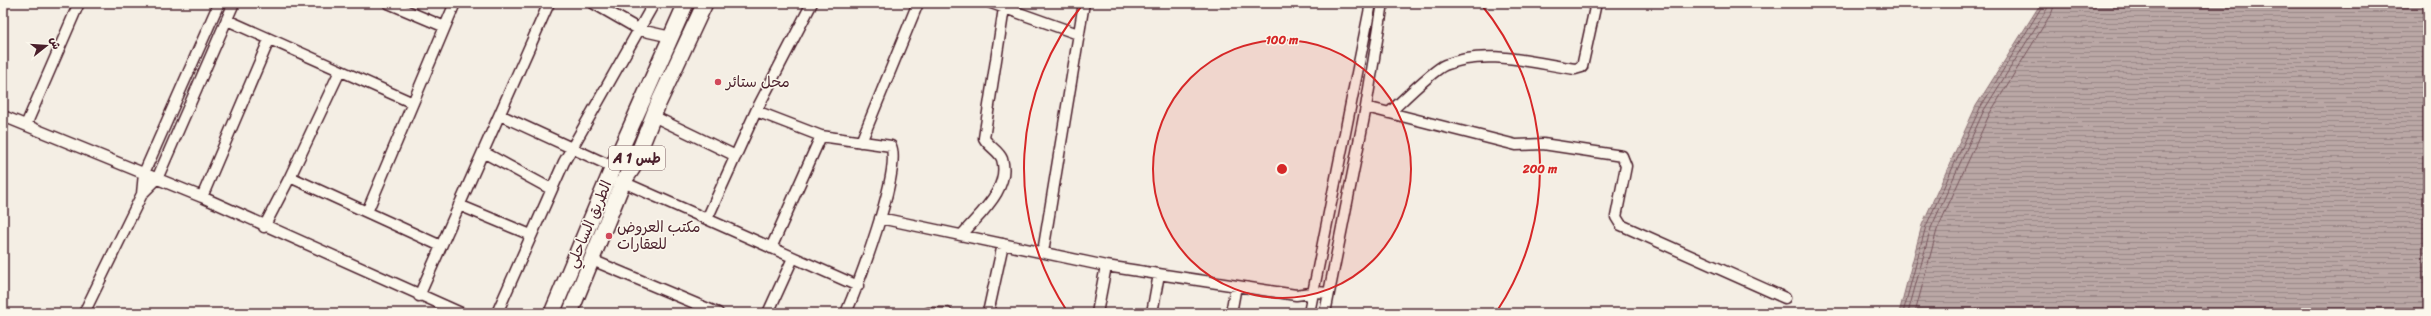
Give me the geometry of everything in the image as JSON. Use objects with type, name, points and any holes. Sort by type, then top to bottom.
[{"type":"highway","name":"الطريق الساحلي","points":[[552,313],[613,167],[686,3]]},
{"type":"highway","name":"A 1 طس","points":[[570,313],[623,182],[632,169],[705,3]]},
{"type":"street","points":[[26,126],[79,3]]},
{"type":"street","points":[[84,313],[142,194],[144,173],[219,3]]},
{"type":"street","points":[[142,194],[158,179],[234,3]]},
{"type":"street","points":[[388,3],[444,27]]},
{"type":"street","points":[[367,212],[455,3]]},
{"type":"street","points":[[419,296],[549,3]]},
{"type":"street","points":[[593,3],[640,30],[671,37]]},
{"type":"street","points":[[497,313],[551,189],[654,3]]},
{"type":"street","points":[[707,219],[756,111],[812,3]]},
{"type":"street","points":[[861,142],[918,3]]},
{"type":"street","points":[[991,3],[1078,34]]},
{"type":"street","points":[[1043,252],[1084,3]]},
{"type":"street","points":[[1309,313],[1371,3]]},
{"type":"street","points":[[1325,313],[1366,106],[1383,3]]},
{"type":"street","points":[[1389,112],[1444,65],[1468,59],[1488,56],[1574,69],[1582,67],[1596,3]]},
{"type":"street","points":[[962,235],[997,195],[1003,168],[1001,157],[988,145],[984,138],[1004,8]]},
{"type":"street","points":[[226,20],[413,103]]},
{"type":"street","points":[[202,197],[269,40]]},
{"type":"street","points":[[264,227],[290,177],[340,71]]},
{"type":"street","points":[[1366,106],[1516,145],[1542,144],[1622,156],[1626,166],[1616,216],[1621,225],[1786,298]]},
{"type":"street","points":[[756,111],[821,136],[891,146],[894,152],[893,163],[880,218],[858,286],[846,313]]},
{"type":"street","points":[[500,115],[613,167]]},
{"type":"street","points":[[3,116],[202,197],[264,227],[419,296],[461,313]]},
{"type":"street","points":[[654,116],[736,156]]},
{"type":"street","points":[[771,248],[821,136]]},
{"type":"street","points":[[483,152],[551,189]]},
{"type":"street","points":[[290,177],[441,246]]},
{"type":"street","points":[[623,182],[858,286]]},
{"type":"street","points":[[459,205],[531,235]]},
{"type":"street","points":[[880,218],[1106,266],[1296,295],[1314,292],[1329,293]]},
{"type":"street","points":[[988,313],[1003,244]]},
{"type":"street","points":[[768,313],[793,258]]},
{"type":"street","points":[[592,260],[696,309],[718,313]]},
{"type":"street","points":[[1097,313],[1106,266]]},
{"type":"street","points":[[1152,313],[1159,274]]},
{"type":"street","points":[[1231,313],[1236,286]]},
{"type":"street","points":[[928,313],[947,313]]},
{"type":"water","points":[[2041,3],[2428,3],[2428,313],[1899,313],[1922,225],[1976,106]]},
{"type":"place","name":"محل ستائر","points":[[718,82]]},
{"type":"place","name":"مكتب العروض للعقارات","points":[[609,236]]}]
